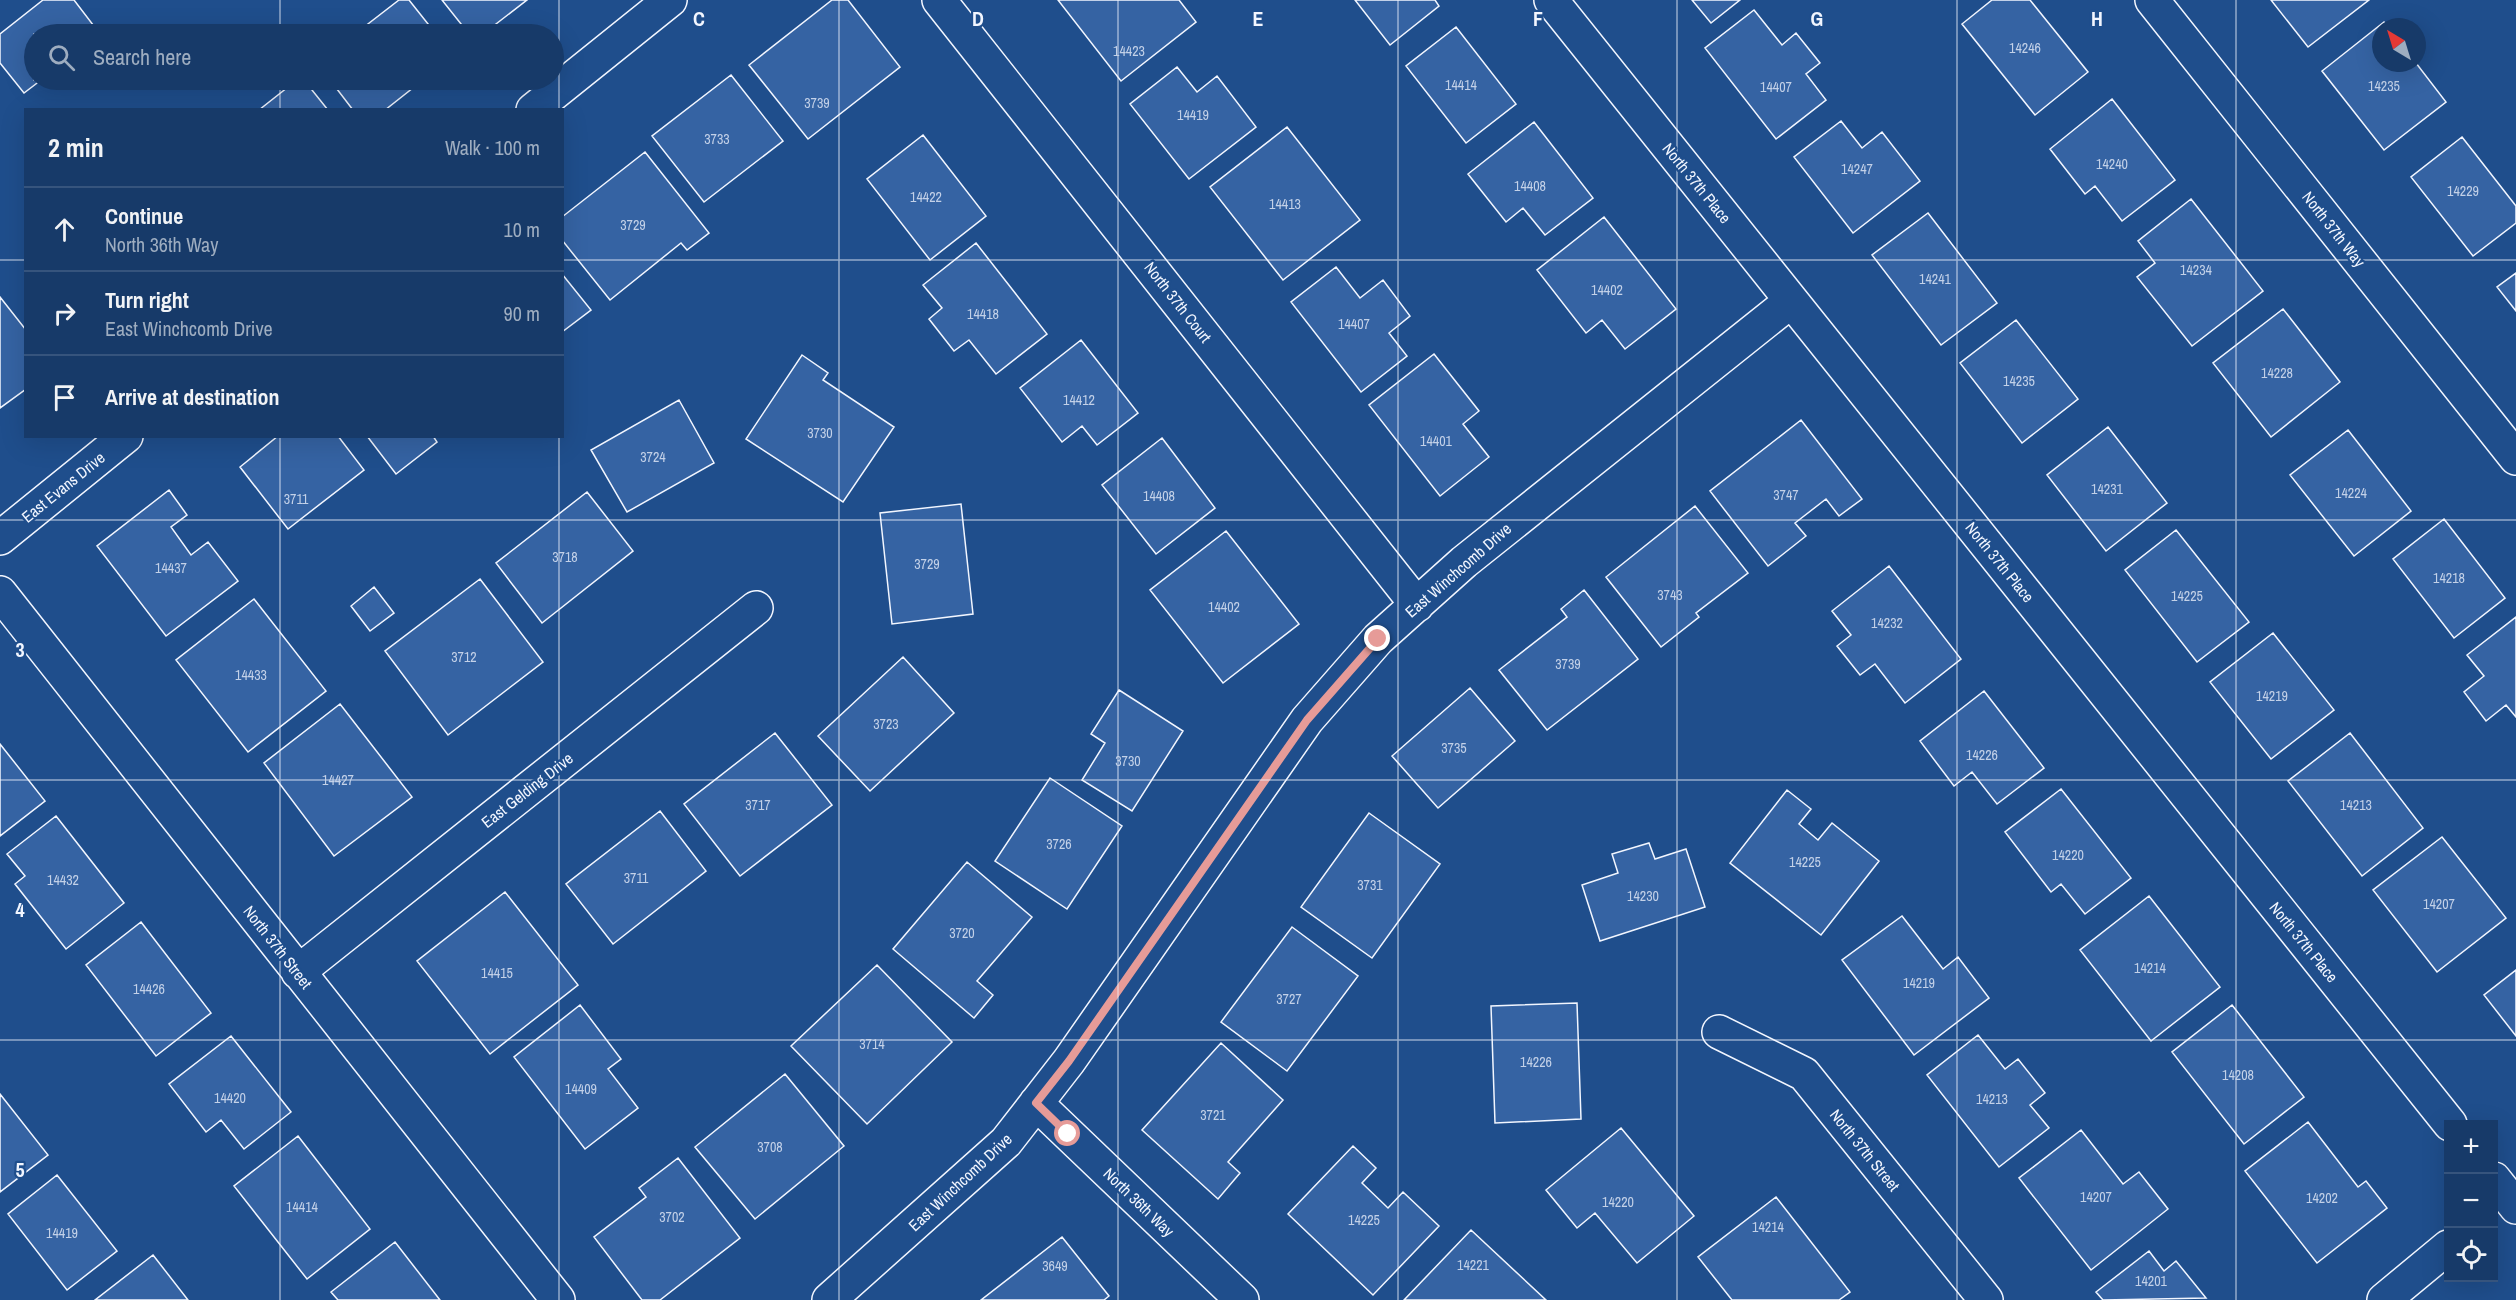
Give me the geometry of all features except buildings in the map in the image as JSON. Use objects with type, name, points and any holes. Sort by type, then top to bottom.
[{"type":"street","points":[[564,85],[670,0]]},
{"type":"street","name":"North 37th Court","points":[[939,0],[1417,605]]},
{"type":"street","name":"North 37th Place","points":[[1551,0],[2446,1120]]},
{"type":"street","name":"North 37th Way","points":[[2152,0],[2516,458]]},
{"type":"street","points":[[535,108],[558,90]]},
{"type":"street","name":"East Winchcomb Drive","points":[[829,1300],[1006,1142],[1069,1061],[1307,720],[1378,639],[1473,554],[1791,301]]},
{"type":"street","name":"East Evans Drive","points":[[0,538],[124,438]]},
{"type":"street","name":"North 37th Street","points":[[0,593],[558,1300]]},
{"type":"street","name":"East Gelding Drive","points":[[298,972],[756,608]]},
{"type":"street","name":"North 37th Street","points":[[1719,1032],[1804,1074],[1986,1300]]},
{"type":"street","name":"North 36th Way","points":[[1036,1103],[1242,1300]]},
{"type":"street","points":[[2384,1300],[2444,1250]]},
{"type":"route","points":[[1068,1134],[1036,1103],[1069,1061],[1307,720],[1378,639]]}]
